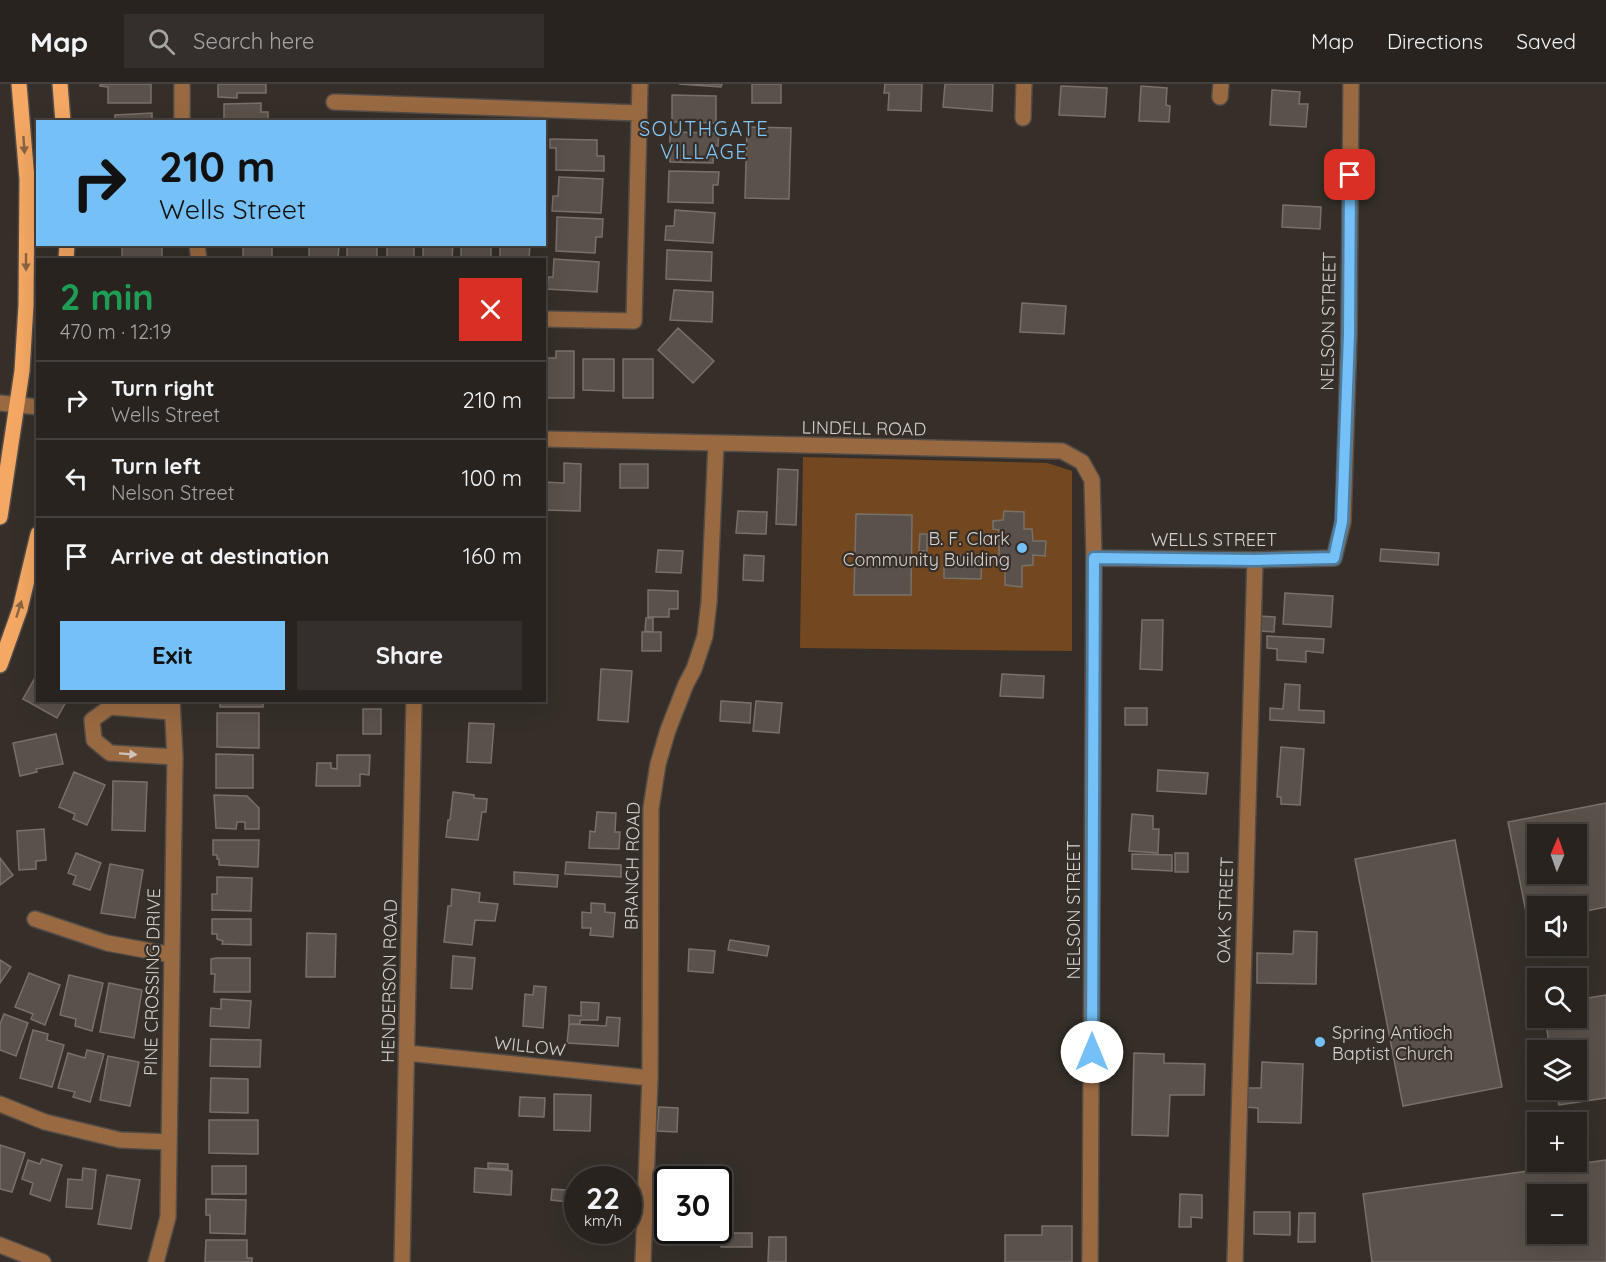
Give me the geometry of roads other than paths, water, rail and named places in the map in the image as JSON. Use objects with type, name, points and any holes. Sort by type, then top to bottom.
[{"type":"main road","points":[[0,517],[17,404],[32,203],[32,179],[19,84]]},
{"type":"main road","points":[[60,84],[63,120]]},
{"type":"main road","points":[[0,665],[20,609],[36,542]]},
{"type":"street","points":[[182,84],[182,120]]},
{"type":"street","points":[[546,319],[634,321],[639,84]]},
{"type":"street","points":[[1023,118],[1024,84]]},
{"type":"street","name":"NELSON STREET","points":[[1334,558],[1343,510],[1349,335],[1351,84]]},
{"type":"street","points":[[334,102],[639,113]]},
{"type":"street","points":[[0,403],[36,407]]},
{"type":"street","name":"LINDELL ROAD","points":[[546,439],[1062,452],[1082,462],[1092,480],[1094,558]]},
{"type":"street","name":"BRANCH ROAD","points":[[643,1262],[650,1078],[651,808],[658,764],[668,730],[694,669],[705,636],[710,602],[716,444]]},
{"type":"street","name":"NELSON STREET","points":[[1090,1262],[1094,558]]},
{"type":"street","name":"WELLS STREET","points":[[1094,558],[1255,560],[1334,558]]},
{"type":"street","name":"OAK STREET","points":[[1235,1262],[1255,560]]},
{"type":"street","name":"HENDERSON ROAD","points":[[402,1262],[414,702]]},
{"type":"street","points":[[172,706],[110,707],[92,720],[94,740],[110,753],[175,757]]},
{"type":"street","name":"PINE CROSSING DRIVE","points":[[156,1262],[168,1217],[175,757],[172,706]]},
{"type":"street","points":[[35,919],[107,943],[172,956]]},
{"type":"street","name":"WILLOW","points":[[407,1053],[650,1078]]},
{"type":"street","points":[[0,1104],[45,1122],[120,1140],[169,1142]]},
{"type":"street","points":[[0,1245],[43,1262]]},
{"type":"place","name":"B. F. Clark Community Building","points":[[1022,548]]},
{"type":"place","name":"Spring Antioch Baptist Church","points":[[1320,1042]]},
{"type":"district","name":"SOUTHGATE VILLAGE","points":[[704,140]]}]
